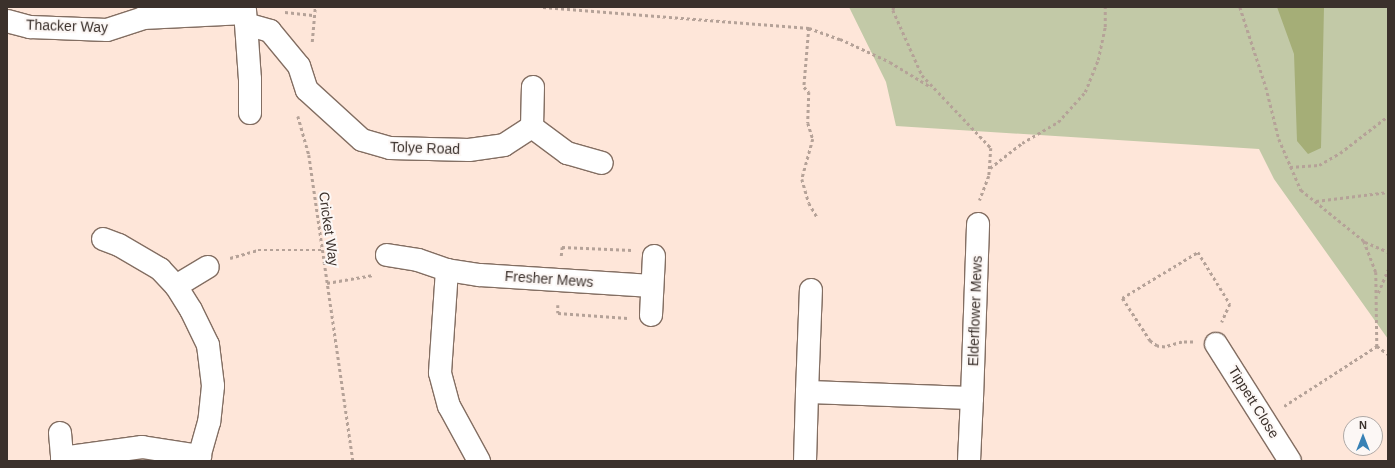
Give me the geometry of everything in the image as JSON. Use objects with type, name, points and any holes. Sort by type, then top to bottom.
[{"type":"street","points":[[250,113],[250,79],[245,15],[270,21]]},
{"type":"street","name":"Thacker Way","points":[[7,21],[30,27],[107,30],[143,18],[245,15]]},
{"type":"street","name":"Tolye Road","points":[[270,21],[299,66],[307,90],[362,140],[390,148],[469,150],[504,145],[532,127]]},
{"type":"street","points":[[533,87],[532,127],[567,153],[602,163]]},
{"type":"street","name":"Elderflower Mews","points":[[969,461],[978,224]]},
{"type":"street","points":[[60,433],[62,460],[142,447],[199,459],[209,422],[213,386],[208,345],[191,310],[176,286],[160,269],[119,245],[103,239]]},
{"type":"street","points":[[651,315],[654,256]]},
{"type":"street","name":"Fresher Mews","points":[[383,265],[418,260],[447,270],[480,275],[652,286]]},
{"type":"street","points":[[176,286],[208,267]]},
{"type":"street","points":[[447,270],[440,373],[449,406],[479,461]]},
{"type":"street","points":[[805,461],[811,290]]},
{"type":"street","name":"Tippett Close","points":[[1213,339],[1265,418],[1290,461]]},
{"type":"street","points":[[807,392],[972,398]]},
{"type":"path","points":[[543,7],[809,28],[840,39],[890,62],[933,88]]},
{"type":"path","points":[[894,7],[893,10],[922,75],[991,148],[989,176],[980,195],[978,224]]},
{"type":"path","points":[[990,168],[1022,143],[1058,122],[1085,92],[1098,60],[1105,27],[1105,7]]},
{"type":"path","points":[[1240,7],[1266,87],[1279,138],[1301,190],[1364,241],[1388,252]]},
{"type":"path","points":[[270,21],[315,15]]},
{"type":"path","points":[[809,28],[804,88],[809,92],[808,123],[813,139],[802,179],[809,203],[817,216]]},
{"type":"path","name":"Cricket Way","points":[[295,109],[309,155],[326,283],[353,461]]},
{"type":"path","points":[[1290,167],[1318,165],[1340,153],[1388,117]]},
{"type":"path","points":[[1316,201],[1388,192]]},
{"type":"path","points":[[1364,241],[1376,272],[1377,346]]},
{"type":"path","points":[[208,267],[258,250],[322,250]]},
{"type":"path","points":[[1198,252],[1230,304],[1222,324],[1213,339],[1186,342],[1173,346],[1156,346],[1150,341],[1122,298],[1198,252]]},
{"type":"path","points":[[326,283],[383,265]]},
{"type":"path","points":[[1377,295],[1388,270]]},
{"type":"path","points":[[1377,346],[1388,354]]},
{"type":"path","points":[[1265,418],[1377,346]]},
{"type":"green space","points":[[849,7],[1388,7],[1388,339],[1274,179],[1259,149],[896,126],[886,82]]},
{"type":"green space","points":[[1277,7],[1324,7],[1321,148],[1308,154],[1297,141],[1294,54]]}]
